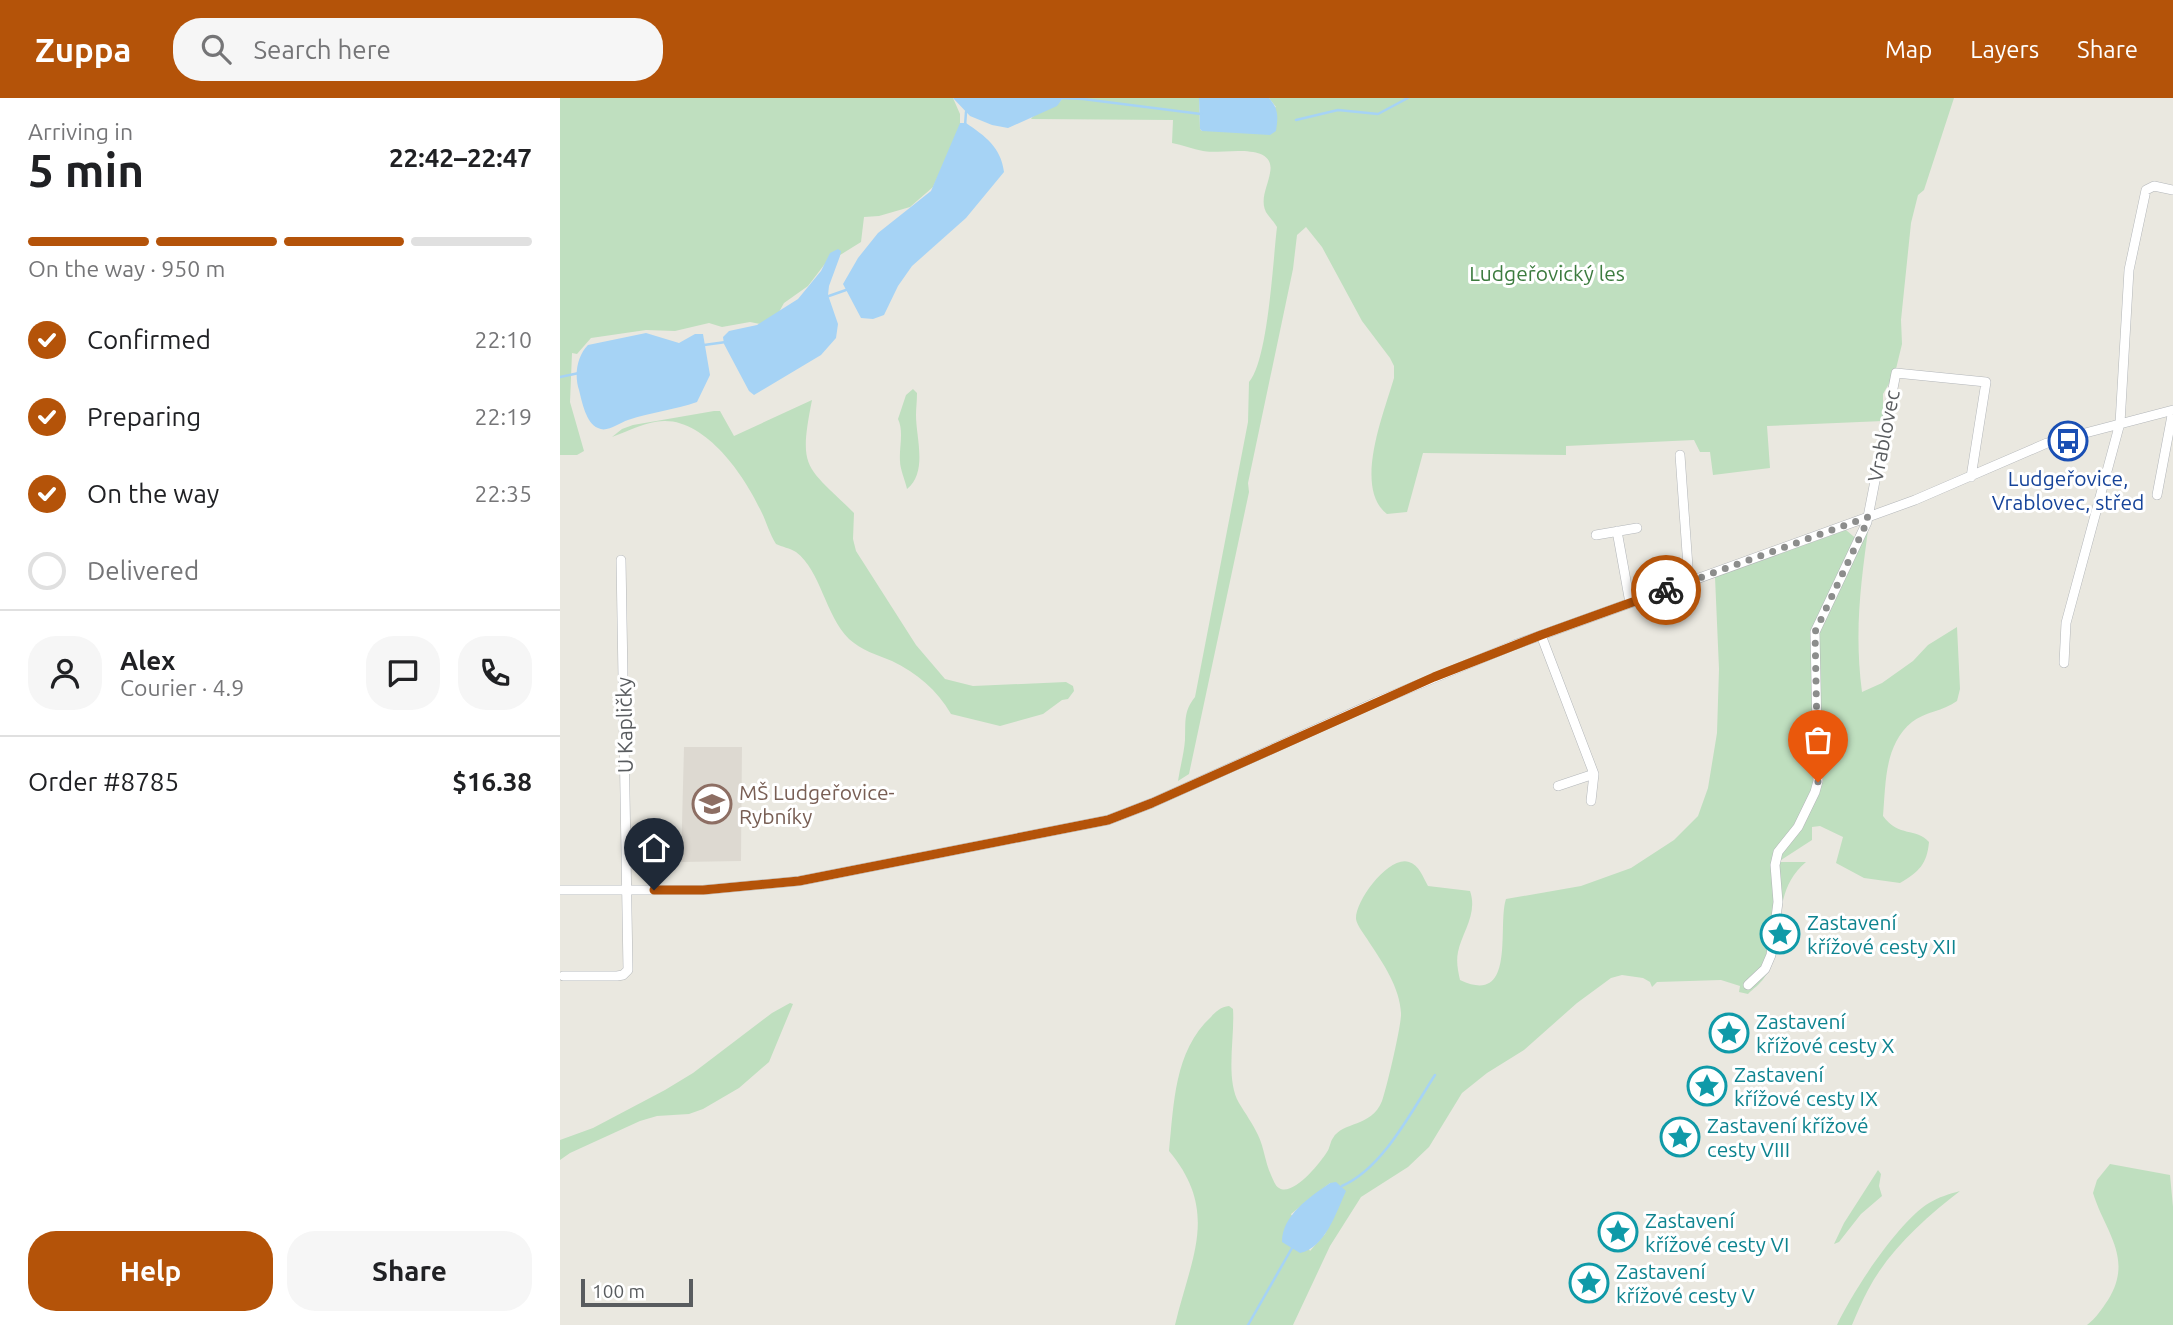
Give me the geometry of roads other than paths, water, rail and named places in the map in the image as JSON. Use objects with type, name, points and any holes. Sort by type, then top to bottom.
[{"type":"street","points":[[2064,663],[2066,623],[2120,423],[2129,270],[2146,190],[2154,186],[2173,190]]},
{"type":"street","name":"Vrablovec","points":[[1748,985],[1765,968],[1771,955],[1779,902],[1775,865],[1778,852],[1798,827],[1818,782],[1815,632],[1867,522],[1896,373],[1986,382],[1971,477]]},
{"type":"street","name":"Vrablovec","points":[[560,890],[703,890],[799,881],[1108,820],[1152,803],[1376,702],[1541,635],[1868,517],[1971,477],[2047,443],[2173,410],[2157,495]]},
{"type":"street","points":[[1680,455],[1689,581]]},
{"type":"street","points":[[1596,535],[1637,528]]},
{"type":"street","points":[[1617,531],[1630,603]]},
{"type":"street","name":"U Kapličky","points":[[563,976],[617,976],[624,975],[628,970],[621,560]]},
{"type":"street","points":[[1541,635],[1594,774],[1591,801]]},
{"type":"street","points":[[1558,786],[1594,774]]},
{"type":"water","points":[[953,98],[1063,98],[1057,106],[1008,128],[970,116]]},
{"type":"water","points":[[1199,98],[1269,98],[1277,113],[1276,131],[1270,135],[1202,131]]},
{"type":"water","points":[[960,123],[966,123],[991,143],[996,149],[1004,172],[966,218],[912,266],[898,286],[884,315],[873,319],[861,318],[843,284],[858,258],[878,233],[931,191]]},
{"type":"water","points":[[838,249],[841,251],[840,256],[828,295],[838,324],[836,338],[821,355],[754,395],[749,391],[724,344],[723,337],[729,331],[757,325],[798,299],[821,271],[830,253]]},
{"type":"water","points":[[646,333],[679,343],[695,334],[703,334],[710,375],[697,402],[637,417],[609,428],[598,428],[583,406],[577,372],[581,355],[588,345]]},
{"type":"water","points":[[1336,1182],[1346,1191],[1323,1237],[1309,1250],[1300,1253],[1282,1242],[1287,1223],[1298,1208],[1330,1183]]},
{"type":"waterway","points":[[1061,98],[1201,114]]},
{"type":"waterway","points":[[1296,120],[1338,110],[1378,114],[1408,98]]},
{"type":"waterway","points":[[965,126],[966,112]]},
{"type":"waterway","points":[[826,297],[846,290]]},
{"type":"waterway","points":[[704,345],[726,342]]},
{"type":"waterway","points":[[560,377],[579,373]]},
{"type":"waterway","points":[[1342,1186],[1357,1178],[1383,1153],[1435,1075]]},
{"type":"waterway","points":[[1248,1325],[1292,1248]]},
{"type":"place","name":"Ludgeřovice, Vrablovec, střed","points":[[2068,441]]},
{"type":"place","name":"MŠ Ludgeřovice- Rybníky","points":[[712,804]]},
{"type":"place","name":"Zastavení křížové cesty XII","points":[[1780,934]]},
{"type":"place","name":"Zastavení křížové cesty X","points":[[1729,1033]]},
{"type":"place","name":"Zastavení křížové cesty IX","points":[[1707,1086]]},
{"type":"place","name":"Zastavení křížové cesty VIII","points":[[1680,1137]]},
{"type":"place","name":"Zastavení křížové cesty VI","points":[[1618,1232]]},
{"type":"place","name":"Zastavení křížové cesty V","points":[[1589,1283]]},
{"type":"park label","name":"Ludgeřovický les","points":[[1547,273]]}]
